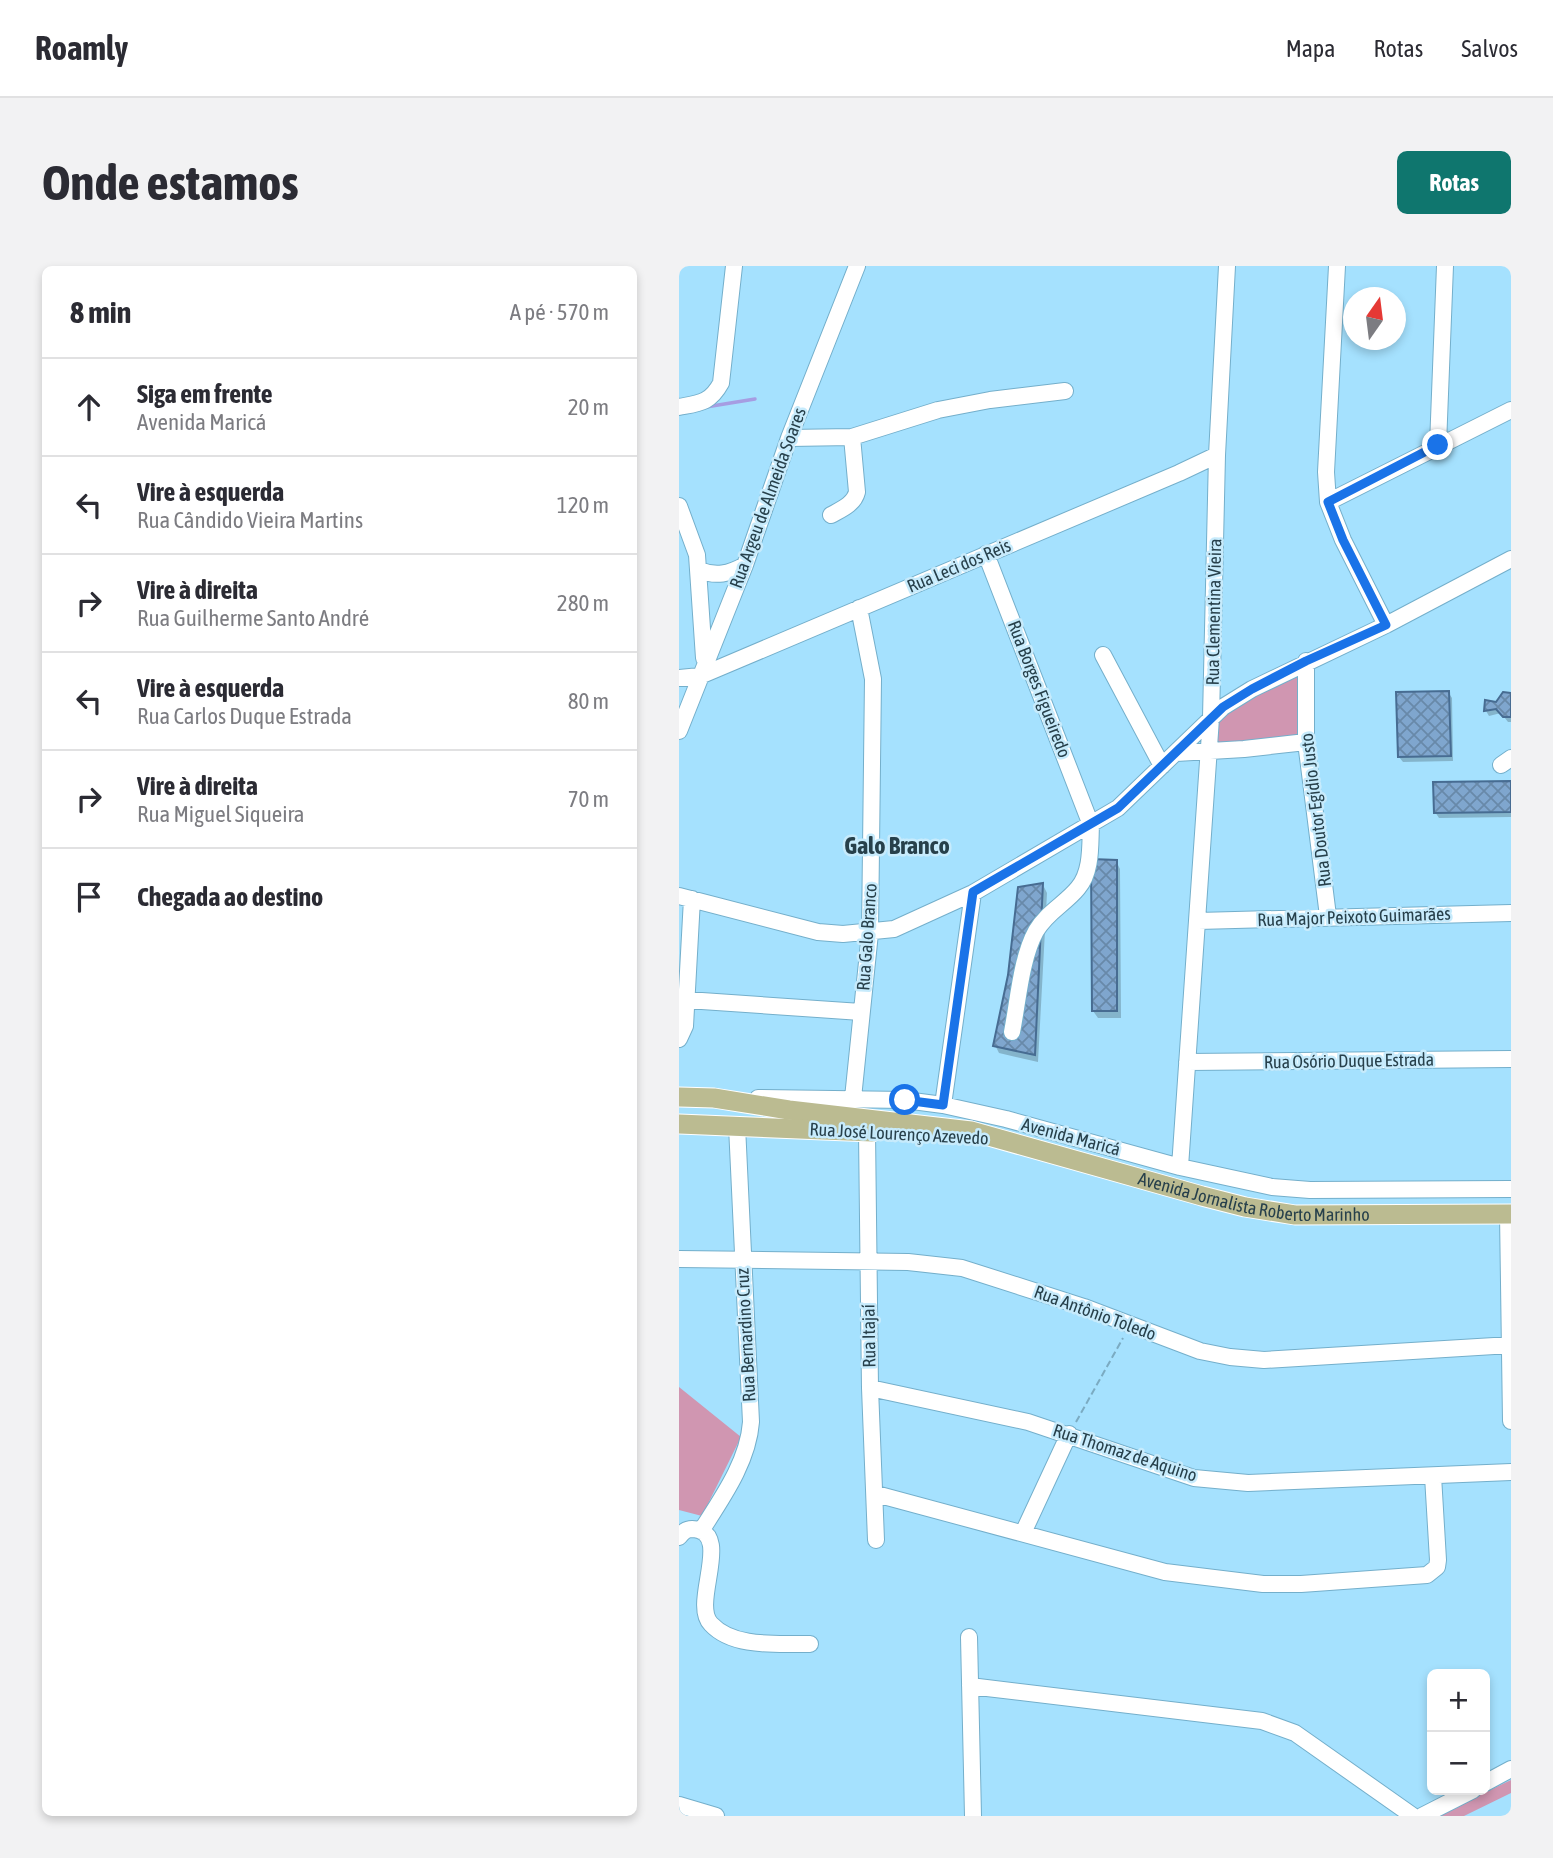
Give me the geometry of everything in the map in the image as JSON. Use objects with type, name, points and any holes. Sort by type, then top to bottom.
[{"type":"main road","name":"Rua José Lourenço Azevedo","points":[[679,1097],[714,1098],[816,1114],[971,1131],[1003,1140]]},
{"type":"main road","name":"Rua José Lourenço Azevedo","points":[[679,1124],[1003,1140]]},
{"type":"main road","name":"Avenida Jornalista Roberto Marinho","points":[[1003,1140],[1202,1196],[1245,1207],[1295,1215],[1509,1214]]},
{"type":"street","points":[[679,407],[704,402],[714,396],[721,383],[734,266]]},
{"type":"street","name":"Rua Argeu de Almeida Soares","points":[[679,731],[745,565],[789,438],[857,266]]},
{"type":"street","name":"Rua Clementina Vieira","points":[[1180,1167],[1211,718],[1217,456],[1227,266]]},
{"type":"street","points":[[1337,266],[1326,472],[1328,502],[1343,540],[1386,625]]},
{"type":"street","points":[[1438,445],[1445,266]]},
{"type":"street","points":[[789,438],[852,437],[938,410],[990,400],[1065,391]]},
{"type":"street","points":[[1328,502],[1511,410]]},
{"type":"street","points":[[831,515],[856,497],[852,437]]},
{"type":"street","name":"Rua Leci dos Reis","points":[[679,678],[859,608],[1217,456]]},
{"type":"street","points":[[679,506],[686,545],[699,570],[702,669]]},
{"type":"street","name":"Rua Borges Figueiredo","points":[[986,554],[1091,825]]},
{"type":"street","points":[[679,1040],[685,1026],[687,1000],[686,897],[818,932],[870,933],[894,929],[973,892],[1118,808],[1223,707],[1252,689],[1386,625],[1511,559]]},
{"type":"street","points":[[699,570],[709,574],[722,574],[745,565]]},
{"type":"street","name":"Rua Galo Branco","points":[[853,1098],[870,933],[873,679],[859,608]]},
{"type":"street","points":[[1103,655],[1162,766]]},
{"type":"street","name":"Rua Doutor Egídio Justo","points":[[1306,661],[1306,742],[1328,916]]},
{"type":"street","points":[[1176,753],[1306,742]]},
{"type":"street","points":[[1012,1032],[1028,951],[1035,932],[1049,913],[1079,887],[1087,869],[1091,825]]},
{"type":"street","points":[[943,1105],[973,892]]},
{"type":"street","name":"Rua Major Peixoto Guimarães","points":[[1198,922],[1328,916],[1511,913]]},
{"type":"street","points":[[687,1000],[861,1012]]},
{"type":"street","name":"Rua Osório Duque Estrada","points":[[1187,1062],[1511,1059]]},
{"type":"street","name":"Avenida Maricá","points":[[714,1098],[853,1098],[943,1105],[1006,1119],[1243,1182],[1310,1190],[1511,1189]]},
{"type":"street","name":"Rua Bernardino Cruz","points":[[701,1531],[726,1493],[750,1440],[737,1126]]},
{"type":"street","name":"Rua Itajaí","points":[[867,1132],[867,1262],[876,1539]]},
{"type":"street","points":[[1509,1214],[1511,1421]]},
{"type":"street","name":"Rua Antônio Toledo","points":[[679,1259],[908,1262],[962,1268],[1084,1307],[1199,1351],[1230,1357],[1264,1360],[1510,1345]]},
{"type":"street","name":"Rua Thomaz de Aquino","points":[[870,1388],[1028,1422],[1181,1474],[1222,1482],[1511,1472]]},
{"type":"street","points":[[1023,1533],[1069,1434]]},
{"type":"street","points":[[876,1494],[1164,1572],[1228,1580],[1301,1584],[1427,1575],[1433,1572],[1439,1560],[1433,1476]]},
{"type":"street","points":[[679,1537],[686,1530],[701,1531],[710,1539],[713,1551],[705,1595],[705,1614],[708,1622],[716,1629],[750,1642],[810,1644]]},
{"type":"street","points":[[969,1637],[973,1816]]},
{"type":"street","points":[[970,1686],[1262,1721],[1295,1733],[1413,1816]]},
{"type":"street","points":[[1490,1780],[1511,1769]]},
{"type":"street","points":[[1422,1816],[1463,1795]]},
{"type":"street","points":[[685,1810],[716,1816]]},
{"type":"path","points":[[1069,1434],[1130,1325]]},
{"type":"shaded area","points":[[1306,661],[1306,738],[1209,752],[1211,718]]},
{"type":"shaded area","points":[[679,1387],[741,1437],[702,1516],[679,1510]]},
{"type":"shaded area","points":[[1511,1780],[1511,1793],[1464,1816],[1435,1816],[1479,1795],[1490,1795],[1490,1790]]},
{"type":"building","points":[[1449,691],[1451,756],[1398,757],[1396,692]]},
{"type":"building","points":[[1503,692],[1511,693],[1511,717],[1503,717],[1496,709],[1484,711],[1485,700],[1496,702]]},
{"type":"building","points":[[1511,781],[1511,812],[1434,813],[1433,782]]},
{"type":"building","points":[[1091,859],[1117,860],[1117,1011],[1092,1011]]},
{"type":"building","points":[[1043,883],[1035,1055],[993,1046],[1008,975],[1018,887]]},
{"type":"waterway","points":[[706,407],[755,399]]},
{"type":"district","name":"Galo Branco","points":[[897,846]]},
{"type":"route","points":[[905,1100],[943,1105],[973,892],[1118,808],[1223,707],[1306,661],[1386,625],[1343,540],[1328,502],[1438,445]]}]
